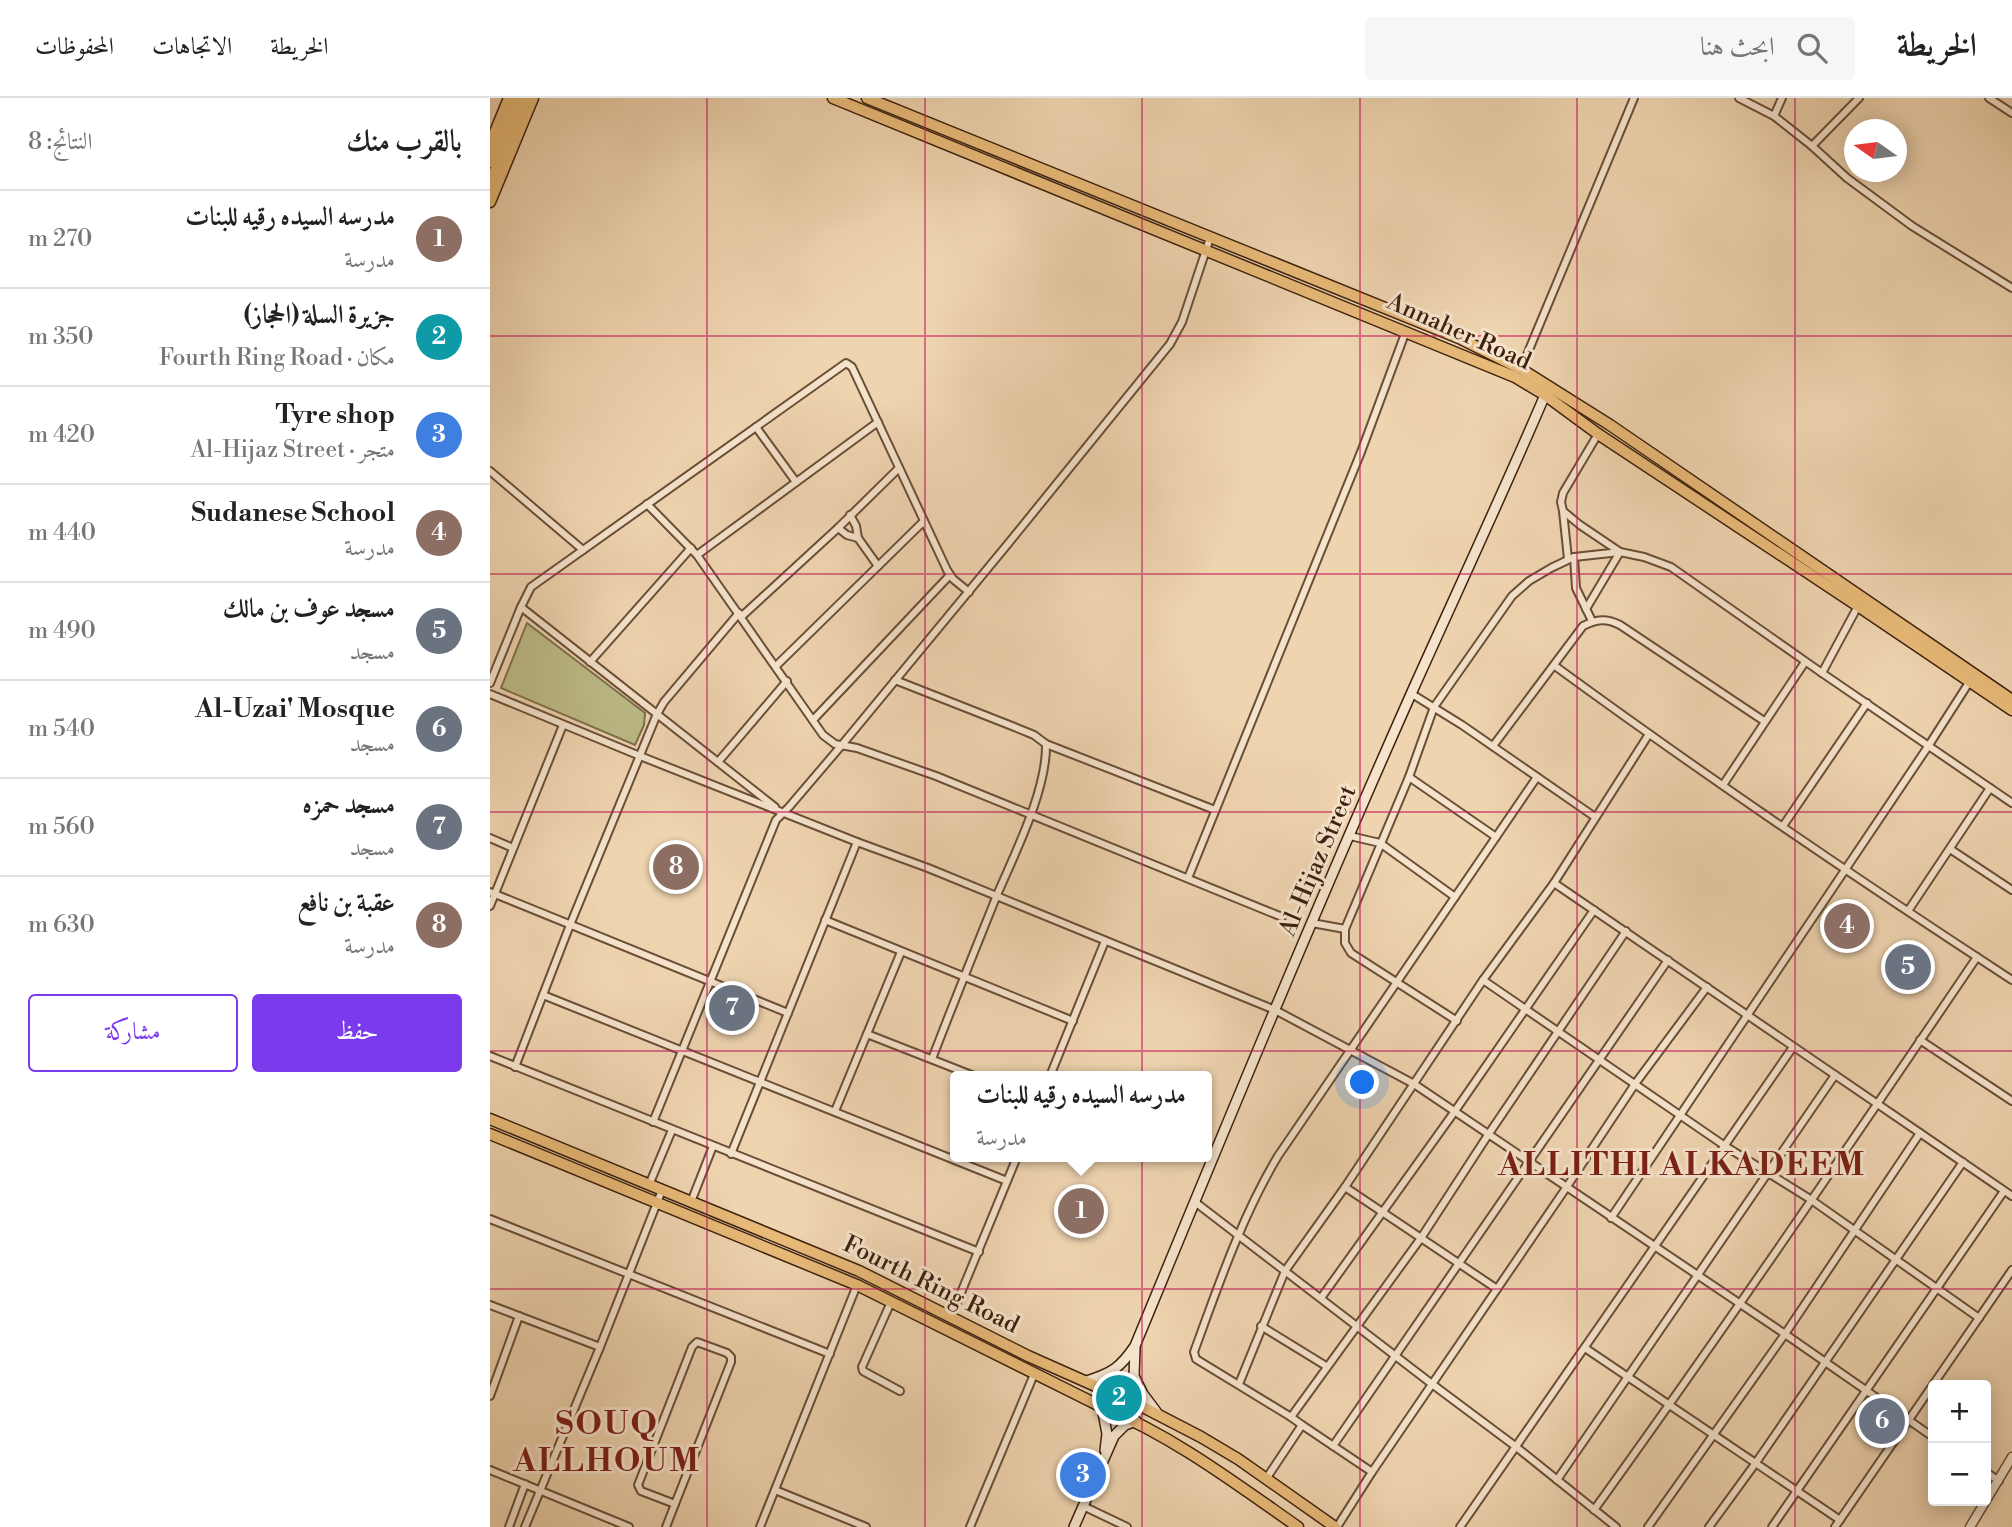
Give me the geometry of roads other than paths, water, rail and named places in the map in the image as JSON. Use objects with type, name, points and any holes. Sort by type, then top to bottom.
[{"type":"main road","points":[[490,144],[509,98]]},
{"type":"main road","points":[[490,162],[517,98]]},
{"type":"main road","points":[[490,183],[525,98]]},
{"type":"main road","points":[[490,202],[533,98]]},
{"type":"main road","name":"Annaher Road","points":[[833,98],[1515,377],[2012,710]]},
{"type":"main road","name":"Annaher Road","points":[[867,98],[1459,338],[1521,369],[1610,425],[2012,699]]},
{"type":"main road","name":"Al-Hijaz Street","points":[[1212,1161],[1312,923],[1545,395]]},
{"type":"main road","name":"Fourth Ring Road","points":[[490,1119],[859,1271],[1028,1356],[1158,1415],[1201,1437],[1336,1527]]},
{"type":"main road","name":"Fourth Ring Road","points":[[490,1134],[857,1285],[1102,1407],[1136,1421],[1228,1477],[1298,1527]]},
{"type":"main road","name":"Al-Hijaz Street","points":[[1087,1381],[1117,1369],[1135,1346],[1212,1162]]},
{"type":"main road","name":"Al-Hijaz Street","points":[[1135,1346],[1134,1376],[1158,1415]]},
{"type":"main road","points":[[1102,1407],[1107,1434],[1104,1455]]},
{"type":"main road","points":[[1074,1527],[1104,1455],[1119,1430],[1136,1421]]},
{"type":"street","points":[[1521,369],[1634,98]]},
{"type":"street","points":[[1740,98],[1774,116],[1847,178],[1912,226],[2012,288]]},
{"type":"street","points":[[1774,116],[1782,98]]},
{"type":"street","points":[[1850,107],[1854,98]]},
{"type":"street","points":[[1812,146],[1859,98]]},
{"type":"street","points":[[1989,98],[2012,113]]},
{"type":"street","points":[[653,1122],[776,820],[969,592],[1170,344],[1182,322],[1210,238]]},
{"type":"street","points":[[1188,878],[1361,452],[1406,331]]},
{"type":"street","points":[[490,683],[531,587],[846,363],[852,367],[950,575],[969,592]]},
{"type":"street","points":[[697,555],[878,422]]},
{"type":"street","points":[[756,427],[796,482]]},
{"type":"street","points":[[1592,621],[1574,582],[1562,502],[1563,493],[1598,434]]},
{"type":"street","points":[[515,1067],[570,925],[664,702],[740,615],[838,528],[900,468]]},
{"type":"street","points":[[490,471],[583,550]]},
{"type":"street","points":[[648,504],[697,555],[823,735],[841,746],[857,748],[936,776],[1282,917]]},
{"type":"street","points":[[1563,511],[1620,552]]},
{"type":"street","points":[[850,516],[856,526],[858,538],[878,566]]},
{"type":"street","points":[[776,666],[924,521]]},
{"type":"street","points":[[838,528],[847,535],[858,538]]},
{"type":"street","points":[[590,662],[691,548]]},
{"type":"street","points":[[1586,609],[1620,552]]},
{"type":"street","points":[[1457,1021],[1347,949],[1345,929],[1409,777],[1434,707],[1512,596],[1530,581],[1571,558],[1620,552],[1671,567],[2012,803]]},
{"type":"street","points":[[813,720],[950,575]]},
{"type":"street","points":[[1822,673],[1858,606]]},
{"type":"street","points":[[521,607],[782,813]]},
{"type":"street","points":[[1493,746],[1583,626],[1601,619],[1619,625],[1764,721]]},
{"type":"street","points":[[1723,785],[1805,662]]},
{"type":"street","points":[[1555,666],[1845,870],[2012,981]]},
{"type":"street","points":[[895,680],[1012,726],[1046,744],[1215,810]]},
{"type":"street","points":[[718,762],[787,681]]},
{"type":"street","points":[[1611,1218],[1970,681]]},
{"type":"street","points":[[490,694],[782,813],[928,868],[1275,1010],[1414,1084],[1928,1433]]},
{"type":"street","points":[[1412,694],[1595,817]]},
{"type":"street","points":[[1783,826],[1867,703]]},
{"type":"street","points":[[490,906],[563,725]]},
{"type":"street","points":[[1239,1384],[1285,1271],[1483,980],[1554,883],[1649,734]]},
{"type":"street","points":[[932,1059],[1031,815],[1046,759],[1046,744]]},
{"type":"street","points":[[1409,777],[1496,837]]},
{"type":"street","points":[[1371,1472],[1291,1417],[1196,1359],[1194,1352],[1252,1205],[1268,1173],[1537,777]]},
{"type":"street","points":[[1908,911],[1990,788]]},
{"type":"street","points":[[1350,836],[1380,843],[1455,897]]},
{"type":"street","points":[[490,838],[513,848]]},
{"type":"street","points":[[731,1154],[857,842]]},
{"type":"street","points":[[1950,849],[2012,890]]},
{"type":"street","points":[[1554,883],[2012,1196]]},
{"type":"street","points":[[493,893],[788,1013]]},
{"type":"street","points":[[1321,1298],[1594,910]]},
{"type":"street","points":[[825,920],[1073,1021]]},
{"type":"street","points":[[1312,923],[1345,929]]},
{"type":"street","points":[[1291,1417],[1421,1238],[1626,931]]},
{"type":"street","points":[[1052,1071],[1105,941]]},
{"type":"street","points":[[835,1111],[901,952]]},
{"type":"street","points":[[1594,1510],[1846,1152],[1977,957]]},
{"type":"street","points":[[1333,1446],[1668,960]]},
{"type":"street","points":[[1483,980],[1725,1146],[1811,1199],[1979,1318]]},
{"type":"street","points":[[1336,1527],[1635,1084],[1707,987]]},
{"type":"street","points":[[543,995],[950,1158]]},
{"type":"street","points":[[867,1034],[962,1071]]},
{"type":"street","points":[[1920,1040],[2012,1101]]},
{"type":"street","points":[[1460,1527],[1793,1047]]},
{"type":"street","points":[[490,1056],[979,1251]]},
{"type":"street","points":[[1557,1480],[1835,1075]]},
{"type":"street","points":[[649,1185],[672,1130]]},
{"type":"street","points":[[1648,1527],[1785,1334],[1920,1133]]},
{"type":"street","points":[[691,1202],[713,1146]]},
{"type":"street","points":[[960,1162],[1007,1181]]},
{"type":"street","points":[[951,1317],[1015,1162]]},
{"type":"street","points":[[1709,1527],[1963,1162]]},
{"type":"street","points":[[1345,1186],[1497,1289]]},
{"type":"street","points":[[525,1527],[662,1190]]},
{"type":"street","points":[[1772,1527],[2004,1191]]},
{"type":"street","points":[[1195,1202],[1515,1446],[1616,1527]]},
{"type":"street","points":[[490,1219],[830,1354]]},
{"type":"street","points":[[1835,1527],[2012,1270]]},
{"type":"street","points":[[760,1527],[857,1285]]},
{"type":"street","points":[[891,1302],[862,1367],[863,1371],[900,1391]]},
{"type":"street","points":[[490,1305],[600,1347]]},
{"type":"street","points":[[490,1396],[492,1382],[519,1317]]},
{"type":"street","points":[[1261,1326],[1326,1366]]},
{"type":"street","points":[[666,1527],[676,1504],[731,1362],[729,1355],[699,1342],[692,1347],[638,1485],[641,1491],[676,1504]]},
{"type":"street","points":[[1585,1348],[1840,1520]]},
{"type":"street","points":[[970,1527],[1035,1372]]},
{"type":"street","points":[[1266,1479],[1302,1425]]},
{"type":"street","points":[[1970,1527],[2012,1457]]},
{"type":"street","points":[[490,1470],[629,1527]]},
{"type":"street","points":[[1991,1475],[1999,1481]]},
{"type":"street","points":[[509,1527],[525,1485]]},
{"type":"street","points":[[775,1490],[866,1527]]},
{"type":"street","points":[[1083,1506],[1127,1527]]},
{"type":"place","name":"عقبة بن نافع","points":[[676,867]]},
{"type":"place","name":"Sudanese School","points":[[1847,926]]},
{"type":"place","name":"مسجد عوف بن مالك","points":[[1908,967]]},
{"type":"place","name":"مسجد حمزه","points":[[732,1008]]},
{"type":"place","name":"مدرسه السيده رقيه للبنات","points":[[1081,1211]]},
{"type":"place","name":"جزيرة السلة (الحجاز)","points":[[1119,1398]]},
{"type":"place","name":"Al-Uzai' Mosque","points":[[1882,1421]]},
{"type":"place","name":"Tyre shop","points":[[1083,1475]]},
{"type":"district","name":"ALLITHI ALKADEEM","points":[[1682,1165]]},
{"type":"district","name":"SOUQ ALLHOUM","points":[[607,1442]]}]
